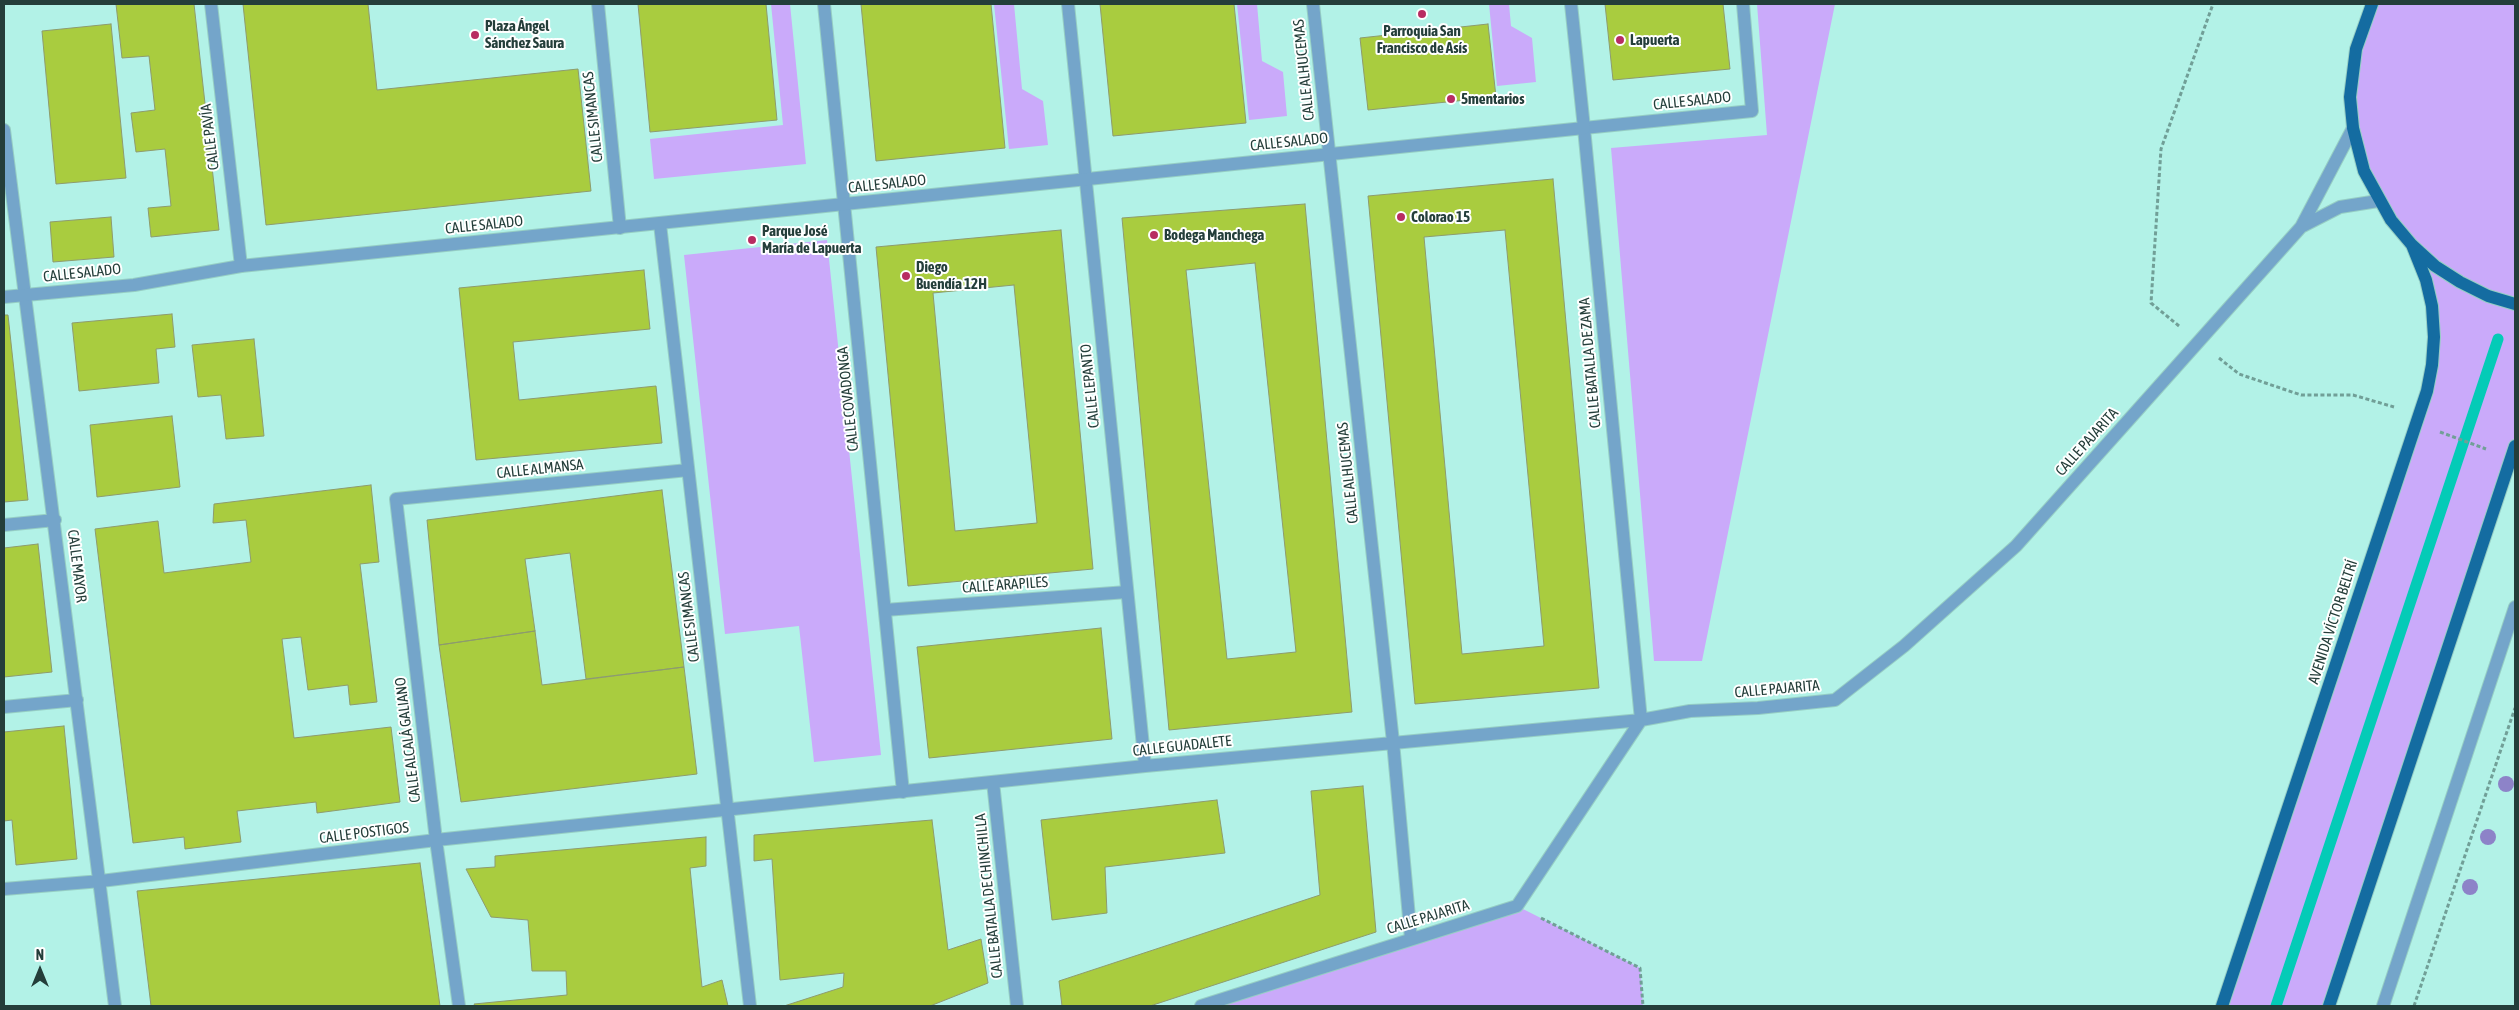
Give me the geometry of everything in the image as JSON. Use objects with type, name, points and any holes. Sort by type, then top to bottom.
[{"type":"main road","points":[[2372,4],[2358,42],[2352,72],[2350,97],[2353,128],[2364,171],[2378,201],[2412,245],[2435,266],[2460,282],[2488,296],[2515,304]]},
{"type":"main road","name":"AVENIDA VÍCTOR BELTRÍ","points":[[2222,1006],[2429,382],[2434,337],[2432,306],[2426,280],[2412,245]]},
{"type":"main road","points":[[2329,1006],[2513,452]]},
{"type":"street","name":"CALLE PAVÍA","points":[[211,4],[241,266]]},
{"type":"street","name":"CALLE SIMANCAS","points":[[598,4],[620,228]]},
{"type":"street","name":"CALLE COVADONGA","points":[[824,4],[904,792]]},
{"type":"street","name":"CALLE LEPANTO","points":[[1068,4],[1145,766]]},
{"type":"street","name":"CALLE ALHUCEMAS","points":[[1313,4],[1394,742],[1411,939]]},
{"type":"street","name":"CALLE BATALLA DE ZAMA","points":[[1571,4],[1641,720]]},
{"type":"street","name":"CALLE SALADO","points":[[4,297],[134,284],[241,266],[1752,111],[1743,4]]},
{"type":"street","points":[[2301,227],[2353,128]]},
{"type":"street","name":"CALLE MAYOR","points":[[4,130],[115,1006]]},
{"type":"street","points":[[2301,227],[2340,207],[2378,201]]},
{"type":"street","name":"CALLE SIMANCAS","points":[[660,224],[750,1006]]},
{"type":"street","name":"CALLE PAJARITA","points":[[1641,720],[1690,711],[1758,708],[1835,700],[1904,646],[2016,546],[2301,227]]},
{"type":"street","name":"CALLE ALMANSA","points":[[396,499],[688,470]]},
{"type":"street","name":"CALLE ALCALÁ GALIANO","points":[[396,499],[436,840],[459,1006]]},
{"type":"street","points":[[4,525],[54,520]]},
{"type":"street","name":"CALLE ARAPILES","points":[[885,610],[1128,592]]},
{"type":"street","points":[[2382,1006],[2515,607]]},
{"type":"street","points":[[4,707],[77,700]]},
{"type":"street","points":[[1517,906],[1641,720]]},
{"type":"street","name":"CALLE GUADALETE","points":[[728,810],[1145,766],[1641,720]]},
{"type":"street","name":"CALLE BATALLA DE CHINCHILLA","points":[[993,782],[1017,1006]]},
{"type":"street","name":"CALLE POSTIGOS","points":[[4,889],[100,881],[436,840],[728,810]]},
{"type":"street","name":"CALLE PAJARITA","points":[[1202,1006],[1517,906]]},
{"type":"path","points":[[2180,327],[2151,303],[2161,149],[2213,4]]},
{"type":"path","points":[[2217,356],[2239,374],[2301,395],[2353,394],[2396,407],[2416,424],[2513,452]]},
{"type":"path","points":[[2414,1006],[2515,708]]},
{"type":"path","points":[[1517,906],[1640,968],[1643,1006]]},
{"type":"shaded area","points":[[771,4],[790,4],[806,164],[654,179],[650,139],[783,125]]},
{"type":"shaded area","points":[[994,4],[1014,4],[1022,89],[1043,101],[1048,145],[1009,149]]},
{"type":"shaded area","points":[[1237,4],[1257,4],[1262,61],[1283,72],[1287,116],[1249,120]]},
{"type":"shaded area","points":[[1489,4],[1509,4],[1511,26],[1532,38],[1536,82],[1497,86]]},
{"type":"shaded area","points":[[1757,4],[1835,4],[1702,661],[1654,661],[1611,148],[1767,135]]},
{"type":"shaded area","points":[[2372,4],[2515,4],[2515,446],[2329,1006],[2222,1006],[2432,365],[2426,280],[2378,201],[2350,97]]},
{"type":"shaded area","points":[[827,240],[881,755],[814,762],[799,626],[725,634],[684,255]]},
{"type":"shaded area","points":[[1517,906],[1640,968],[1643,1006],[1202,1006]]},
{"type":"building","points":[[116,4],[194,4],[219,230],[151,237],[148,208],[171,206],[165,149],[136,152],[131,113],[155,110],[149,56],[122,58]]},
{"type":"building","points":[[243,4],[368,4],[377,90],[578,69],[591,191],[266,225]]},
{"type":"building","points":[[638,4],[766,4],[777,120],[650,132]]},
{"type":"building","points":[[861,4],[991,4],[1005,148],[876,161]]},
{"type":"building","points":[[1100,4],[1234,4],[1246,123],[1113,136]]},
{"type":"building","points":[[1605,4],[1723,4],[1730,69],[1613,80]]},
{"type":"building","points":[[111,24],[126,178],[56,184],[42,31]]},
{"type":"building","points":[[1488,24],[1496,97],[1368,110],[1360,38]]},
{"type":"building","points":[[1553,179],[1599,688],[1415,704],[1368,196]],"holes":[[[1505,230],[1544,646],[1462,654],[1424,237]]]},
{"type":"building","points":[[1305,204],[1352,712],[1169,730],[1122,218]],"holes":[[[1255,263],[1296,652],[1227,659],[1186,270]]]},
{"type":"building","points":[[111,217],[114,257],[53,262],[50,222]]},
{"type":"building","points":[[1061,230],[1093,569],[908,586],[876,247]],"holes":[[[1014,285],[1037,523],[955,531],[933,293]]]},
{"type":"building","points":[[644,270],[650,329],[513,342],[519,400],[656,386],[662,443],[476,460],[459,288]]},
{"type":"building","points":[[172,314],[175,347],[156,349],[159,383],[79,391],[72,323]]},
{"type":"building","points":[[4,315],[8,315],[28,500],[4,502]]},
{"type":"building","points":[[254,339],[264,436],[226,439],[221,395],[198,397],[192,345]]},
{"type":"building","points":[[172,416],[180,487],[97,497],[90,425]]},
{"type":"building","points":[[371,485],[379,562],[360,564],[377,702],[350,705],[348,685],[308,690],[301,637],[282,639],[294,738],[391,727],[400,802],[317,813],[316,802],[237,811],[241,842],[185,849],[184,837],[133,843],[95,529],[158,521],[164,573],[251,562],[246,520],[213,523],[214,504]]},
{"type":"building","points":[[662,490],[684,667],[586,679],[570,553],[525,559],[535,631],[439,645],[427,520]]},
{"type":"building","points":[[38,544],[52,672],[4,677],[4,548]]},
{"type":"building","points":[[1101,628],[1112,739],[929,758],[917,647]]},
{"type":"building","points":[[535,631],[542,685],[684,667],[697,774],[461,802],[439,645]]},
{"type":"building","points":[[64,726],[77,859],[16,865],[12,820],[4,821],[4,732]]},
{"type":"building","points":[[1363,786],[1376,932],[1150,1006],[1062,1006],[1059,981],[1320,895],[1311,791]]},
{"type":"building","points":[[1217,800],[1225,853],[1105,867],[1107,913],[1052,920],[1041,820]]},
{"type":"building","points":[[932,820],[948,950],[981,939],[988,983],[930,1006],[784,1006],[843,987],[844,973],[780,980],[772,859],[754,861],[754,835]]},
{"type":"building","points":[[706,837],[706,866],[690,868],[702,987],[722,980],[728,1006],[475,1006],[474,1004],[567,995],[566,971],[532,971],[528,920],[491,917],[466,869],[495,867],[495,856]]},
{"type":"building","points":[[420,863],[440,1006],[151,1006],[137,891]]},
{"type":"waterway","points":[[2276,1006],[2498,339]]},
{"type":"place","name":"Parroquia San Francisco de Asís","points":[[1422,14]]},
{"type":"place","name":"Plaza Ángel Sánchez Saura","points":[[475,35]]},
{"type":"place","name":"Lapuerta","points":[[1620,40]]},
{"type":"place","name":"5mentarios","points":[[1451,99]]},
{"type":"place","name":"Colorao 15","points":[[1401,217]]},
{"type":"place","name":"Bodega Manchega","points":[[1154,235]]},
{"type":"place","name":"Parque José María de Lapuerta","points":[[752,240]]},
{"type":"place","name":"Diego Buendía 12H","points":[[906,276]]}]
